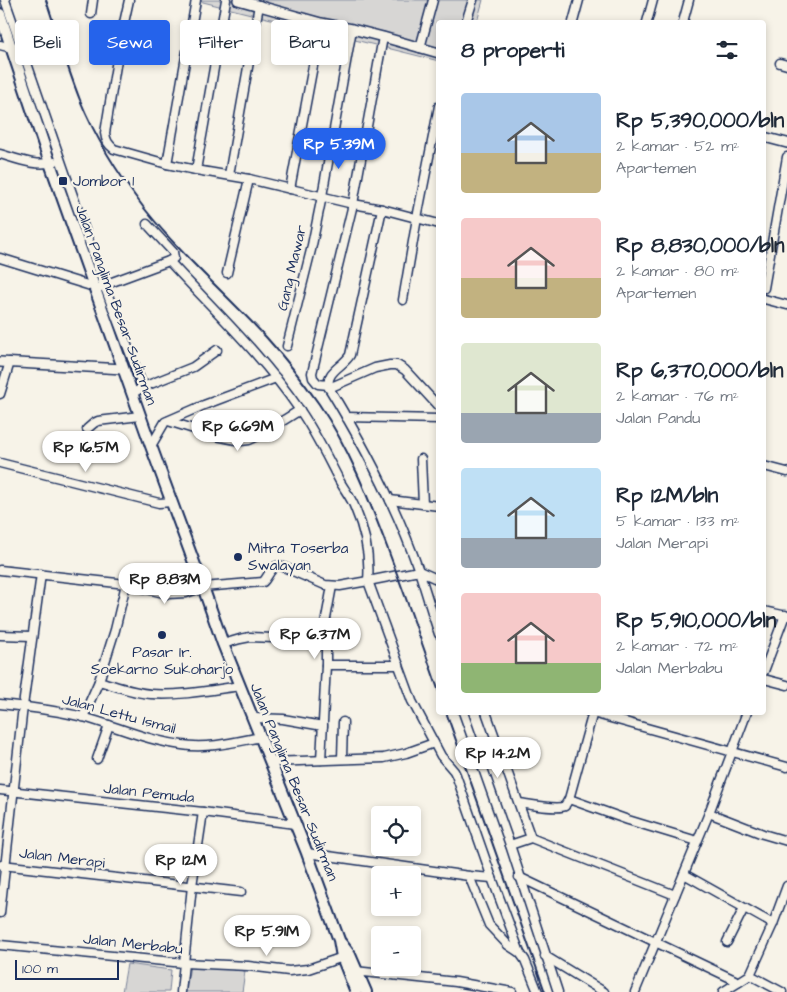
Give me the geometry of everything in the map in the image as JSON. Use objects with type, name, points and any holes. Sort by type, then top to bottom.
[{"type":"main road","name":"Jalan Panglima Besar Sudirman","points":[[0,14],[15,44]]},
{"type":"main road","name":"Jalan Panglima Besar Sudirman","points":[[22,65],[98,287],[123,369],[223,644],[254,718],[352,971],[356,992]]},
{"type":"main road","name":"Jalan Panglima Besar Sudirman","points":[[352,971],[366,992]]},
{"type":"street","points":[[5,0],[15,42]]},
{"type":"street","points":[[91,14],[93,0]]},
{"type":"street","points":[[128,0],[105,133],[109,145],[121,151],[167,164],[229,175],[382,209],[436,223]]},
{"type":"street","points":[[167,164],[196,0]]},
{"type":"street","points":[[196,170],[226,0]]},
{"type":"street","points":[[238,0],[309,20]]},
{"type":"street","points":[[420,48],[433,0]]},
{"type":"street","points":[[467,20],[473,0]]},
{"type":"street","points":[[573,20],[578,0]]},
{"type":"street","points":[[648,20],[653,0]]},
{"type":"street","points":[[684,20],[689,0]]},
{"type":"street","points":[[229,175],[259,6]]},
{"type":"street","points":[[348,28],[436,52]]},
{"type":"street","name":"Gang Mawar","points":[[287,346],[311,250],[333,140],[352,29]]},
{"type":"street","points":[[384,37],[353,204],[312,373],[313,378],[318,384],[328,387],[374,368],[397,365],[405,370],[436,404]]},
{"type":"street","points":[[0,45],[15,46]]},
{"type":"street","points":[[290,189],[312,65]]},
{"type":"street","points":[[402,300],[436,121]]},
{"type":"street","points":[[766,138],[787,143]]},
{"type":"street","points":[[0,155],[37,164],[55,161]]},
{"type":"street","points":[[766,277],[787,157]]},
{"type":"street","points":[[228,273],[248,180]]},
{"type":"street","points":[[382,209],[350,355],[330,375],[328,387],[390,500],[419,571],[436,625]]},
{"type":"street","points":[[0,258],[98,287],[174,258],[173,252],[147,224]]},
{"type":"street","points":[[170,261],[276,378],[300,410],[355,507],[368,551],[370,567],[368,581],[412,701],[441,756],[456,775],[520,954]]},
{"type":"street","points":[[98,287],[143,387]]},
{"type":"street","points":[[766,300],[787,305]]},
{"type":"street","points":[[132,394],[143,387],[193,367],[217,350]]},
{"type":"street","points":[[0,394],[5,362],[123,369]]},
{"type":"street","points":[[151,446],[165,424],[204,405],[276,378]]},
{"type":"street","points":[[165,424],[241,441],[260,435],[300,410]]},
{"type":"street","points":[[87,429],[98,421],[140,416]]},
{"type":"street","points":[[346,417],[436,419]]},
{"type":"street","points":[[421,459],[423,504]]},
{"type":"street","points":[[0,463],[159,503],[172,502]]},
{"type":"street","points":[[766,467],[787,472]]},
{"type":"street","points":[[390,500],[436,506]]},
{"type":"street","points":[[0,570],[126,584],[168,594],[186,592],[203,587],[263,582],[272,568],[279,565],[325,585],[332,586],[419,571],[436,579]]},
{"type":"street","points":[[0,913],[2,865],[14,792],[23,706],[41,574]]},
{"type":"street","points":[[84,717],[99,681],[115,630],[126,584]]},
{"type":"street","points":[[322,640],[332,586]]},
{"type":"street","points":[[766,611],[786,615],[766,666]]},
{"type":"street","points":[[0,635],[32,636]]},
{"type":"street","points":[[223,644],[250,637],[322,640],[326,643],[321,760]]},
{"type":"street","points":[[326,666],[399,665]]},
{"type":"street","points":[[766,680],[787,685]]},
{"type":"street","points":[[99,681],[128,690],[150,694],[190,693],[240,686]]},
{"type":"street","name":"Jalan Lettu Ismail","points":[[0,704],[59,711],[160,741],[182,745],[213,745],[261,737]]},
{"type":"street","points":[[464,715],[510,845],[558,992]]},
{"type":"street","points":[[487,715],[531,838]]},
{"type":"street","points":[[519,803],[555,807],[565,806],[569,798],[591,715]]},
{"type":"street","points":[[599,715],[787,767]]},
{"type":"street","points":[[635,992],[709,813],[747,715]]},
{"type":"street","points":[[254,718],[283,719],[323,726]]},
{"type":"street","points":[[342,759],[343,722]]},
{"type":"street","points":[[97,759],[109,725]]},
{"type":"street","points":[[271,762],[384,758],[396,756],[434,743]]},
{"type":"street","name":"Jalan Pemuda","points":[[0,790],[295,824]]},
{"type":"street","points":[[569,798],[628,820],[697,840]]},
{"type":"street","points":[[181,992],[192,886],[203,812]]},
{"type":"street","points":[[709,813],[763,834],[787,841]]},
{"type":"street","points":[[510,845],[531,838],[675,895]]},
{"type":"street","points":[[307,854],[492,878]]},
{"type":"street","name":"Jalan Merapi","points":[[2,865],[241,892]]},
{"type":"street","points":[[684,874],[773,924]]},
{"type":"street","points":[[469,876],[488,925],[525,960],[538,992]]},
{"type":"street","points":[[519,877],[739,982]]},
{"type":"street","points":[[724,992],[750,975],[773,924],[787,886]]},
{"type":"street","points":[[727,942],[744,908]]},
{"type":"street","name":"Jalan Merbabu","points":[[0,945],[289,971],[308,969],[346,956]]},
{"type":"street","points":[[545,956],[604,992]]},
{"type":"street","points":[[352,971],[456,982],[512,992]]},
{"type":"street","points":[[750,975],[782,992]]},
{"type":"shaded area","points":[[195,0],[483,0],[478,20],[436,20],[436,60],[348,38],[348,20],[275,20]]},
{"type":"shaded area","points":[[127,964],[171,970],[169,992],[122,992]]},
{"type":"shaded area","points":[[190,965],[245,971],[242,992],[186,992]]},
{"type":"railway","points":[[46,0],[86,114],[108,156],[125,182],[173,242],[280,353],[319,404],[340,438],[380,528],[436,683]]},
{"type":"railway","points":[[447,715],[545,992]]},
{"type":"place","name":"Jombor 1","points":[[63,181]]},
{"type":"place","name":"Mitra Toserba Swalayan","points":[[238,557]]},
{"type":"place","name":"Pasar Ir. Soekarno Sukoharjo","points":[[162,635]]}]
